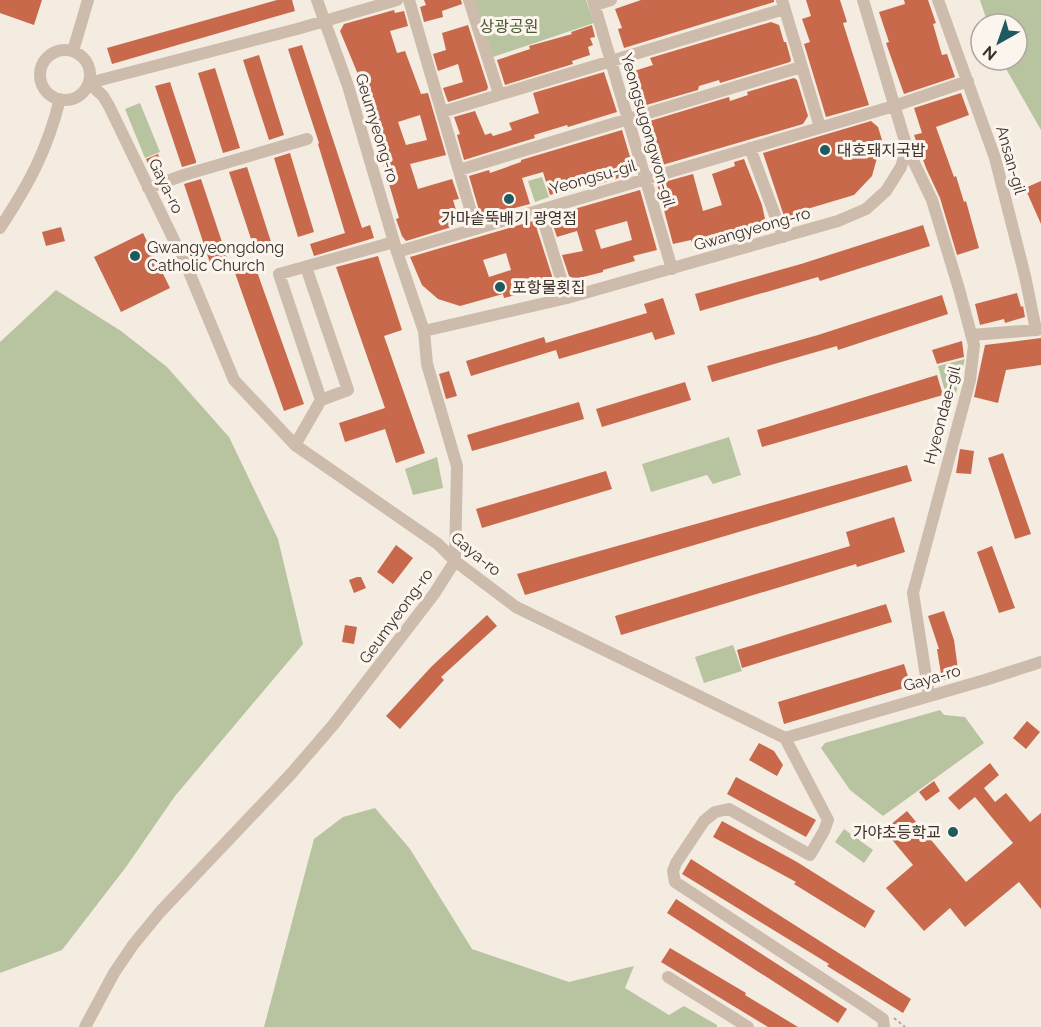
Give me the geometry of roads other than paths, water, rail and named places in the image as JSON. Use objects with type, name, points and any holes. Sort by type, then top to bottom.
[{"type":"street","points":[[73,51],[88,0]]},
{"type":"street","name":"Geumyeong-ro","points":[[85,1027],[114,973],[133,945],[160,912],[290,775],[334,724],[434,594],[455,561],[457,466],[427,364],[424,331],[396,247],[348,86],[317,0]]},
{"type":"street","points":[[89,83],[325,22],[397,0]]},
{"type":"street","points":[[409,0],[476,229]]},
{"type":"street","points":[[469,0],[499,94]]},
{"type":"street","points":[[594,2],[611,0]]},
{"type":"street","points":[[863,0],[907,148]]},
{"type":"street","name":"Ansan-gil","points":[[938,0],[995,158],[1039,330]]},
{"type":"street","name":"Yeongsugongwon-gil","points":[[594,2],[672,269]]},
{"type":"street","points":[[442,112],[783,4],[820,127]]},
{"type":"street","points":[[73,51],[85,60],[89,67],[89,83],[79,96],[60,99],[48,93],[40,71],[48,57],[55,52],[73,51]]},
{"type":"street","points":[[459,170],[801,67]]},
{"type":"street","name":"Yeongsu-gil","points":[[321,400],[279,274],[476,229],[894,106],[968,81]]},
{"type":"street","name":"Gaya-ro","points":[[89,83],[103,96],[109,106],[187,267],[234,380],[295,445],[438,544],[455,561],[516,607],[785,738],[1041,662]]},
{"type":"street","points":[[0,228],[41,161],[60,99]]},
{"type":"street","points":[[148,188],[184,175],[307,139]]},
{"type":"street","points":[[750,148],[783,237]]},
{"type":"street","name":"Gwangyeong-ro","points":[[424,331],[567,298],[838,221],[866,209],[886,191],[901,167],[907,148]]},
{"type":"street","name":"Hyeondae-gil","points":[[907,148],[932,200],[960,289],[974,345],[970,380],[913,593],[929,696]]},
{"type":"street","points":[[540,210],[567,298]]},
{"type":"street","points":[[295,445],[321,400],[348,390],[306,267]]},
{"type":"street","points":[[971,335],[1039,330]]},
{"type":"street","points":[[785,738],[828,819],[810,855],[729,809],[715,812],[704,821],[676,863],[673,871],[675,882],[883,1019],[884,1027]]},
{"type":"street","points":[[668,977],[748,1027]]},
{"type":"place","name":"대호돼지국밥","points":[[825,150]]},
{"type":"place","name":"가마솥뚝배기 광영점","points":[[509,199]]},
{"type":"place","name":"Gwangyeongdong Catholic Church","points":[[135,256]]},
{"type":"place","name":"포항물횟집","points":[[500,287]]},
{"type":"place","name":"가야초등학교","points":[[953,832]]},
{"type":"park label","name":"상광공원","points":[[509,26]]}]
